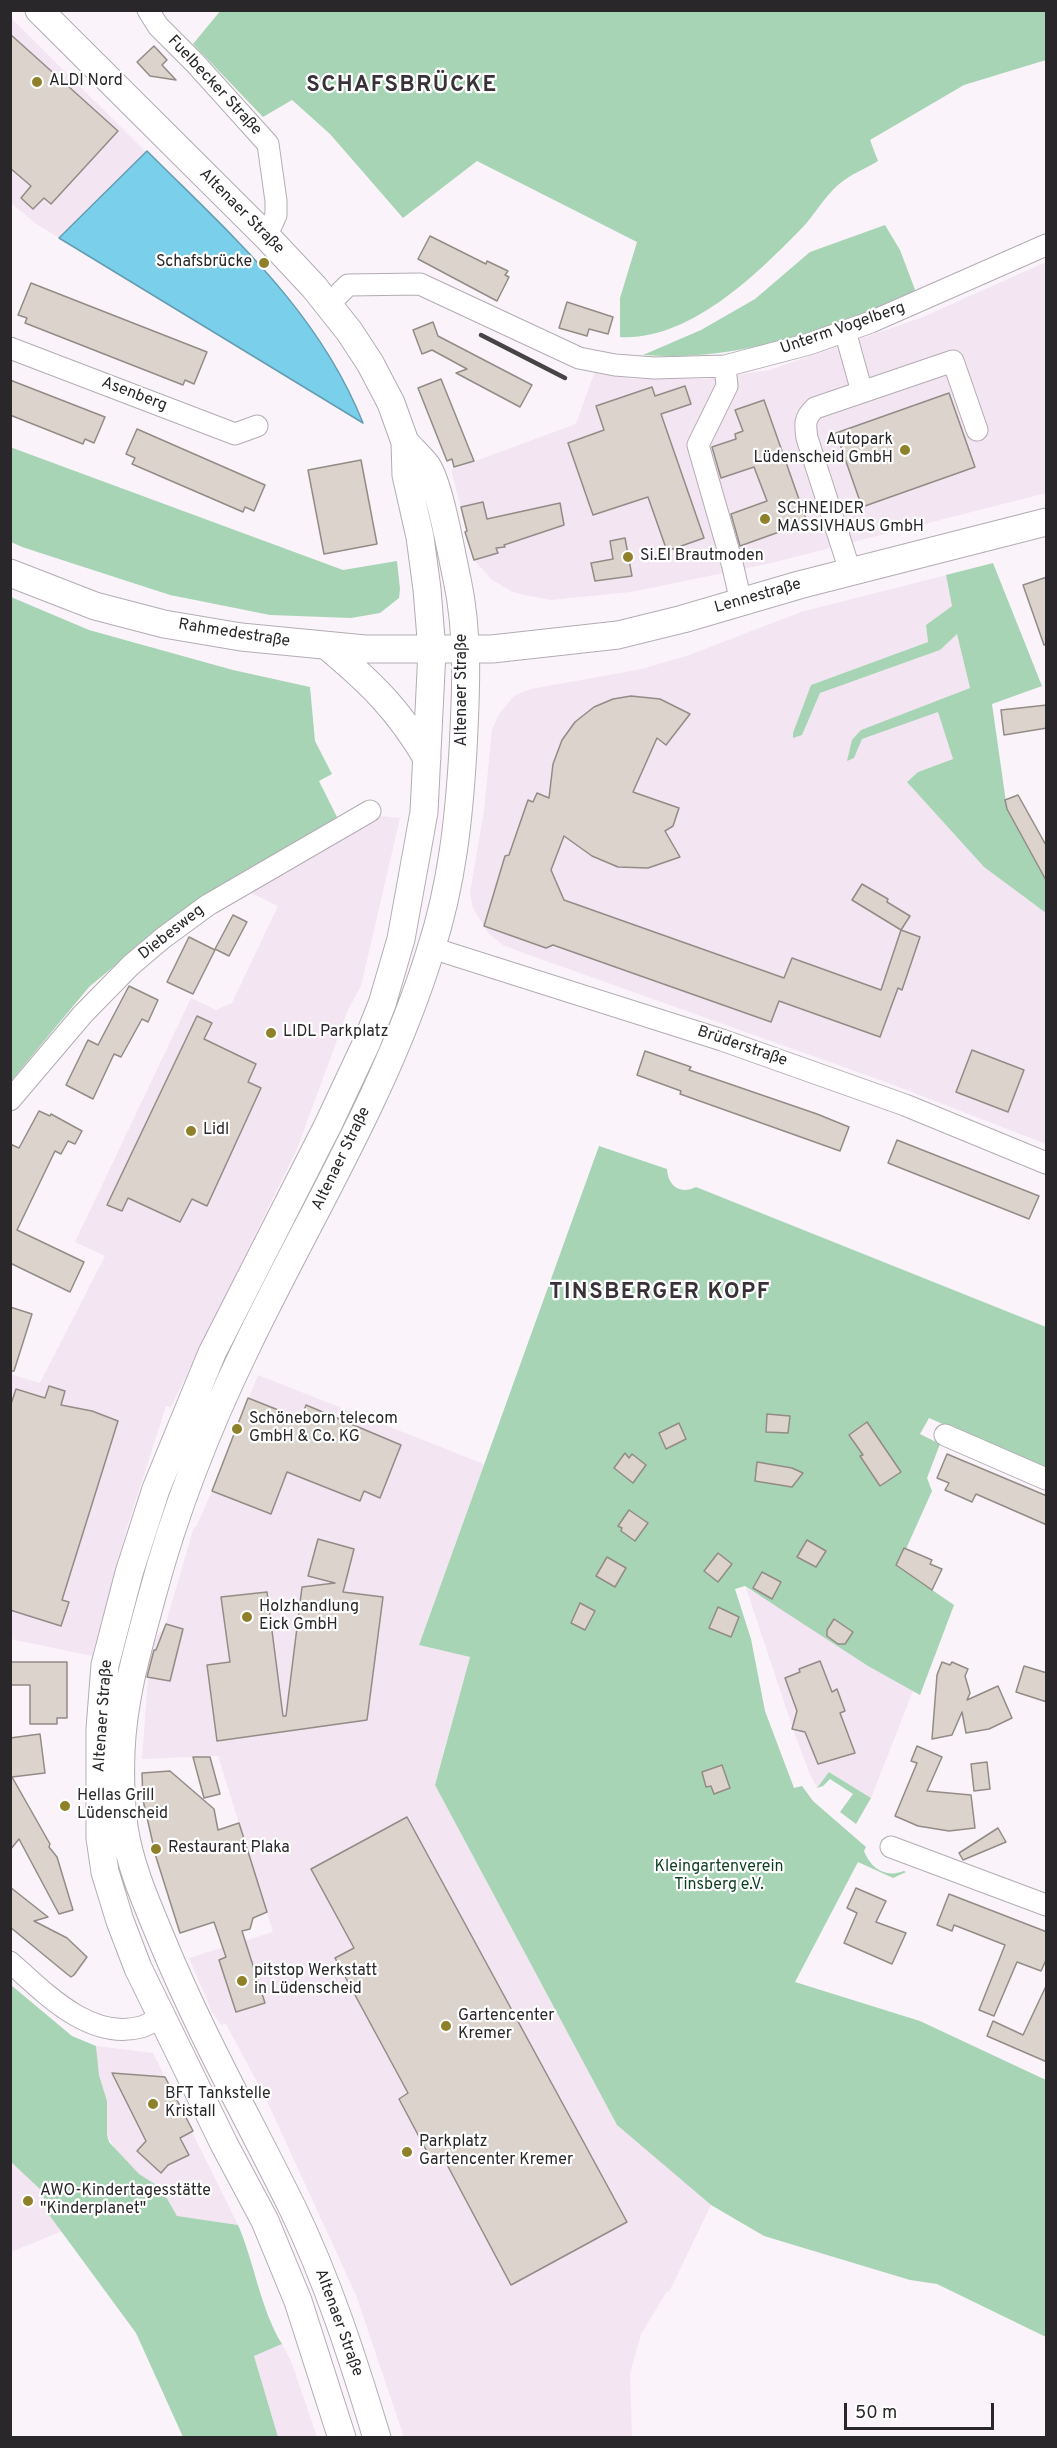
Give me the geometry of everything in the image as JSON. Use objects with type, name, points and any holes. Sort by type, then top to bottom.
[{"type":"main road","name":"Altenaer Straße","points":[[39,10],[263,232],[329,304],[370,363],[391,403],[405,442],[406,475],[420,537],[427,589],[432,651],[424,812],[401,939],[382,1004],[366,1044],[328,1125],[222,1334],[156,1489],[135,1552],[105,1665],[100,1729],[100,1838],[105,1872],[120,1921],[138,1968],[224,2144],[265,2221],[298,2301],[342,2438]]},
{"type":"main road","name":"Altenaer Straße","points":[[377,2438],[346,2335],[294,2211],[189,2004],[149,1909],[132,1861],[124,1825],[121,1751],[131,1671],[162,1559],[183,1498],[247,1345],[318,1211],[380,1082],[432,948],[456,843],[464,730],[465,650],[460,597],[429,469],[405,442]]},
{"type":"main road","name":"Lennestraße","points":[[465,650],[556,643],[618,635],[850,572],[1047,522]]},
{"type":"main road","name":"Rahmedestraße","points":[[10,573],[95,606],[164,624],[266,641],[328,647],[465,650]]},
{"type":"main road","points":[[328,647],[364,677],[392,706],[427,758]]},
{"type":"main road","points":[[401,939],[432,948]]},
{"type":"main road","points":[[245,1288],[271,1299]]},
{"type":"main road","points":[[222,1334],[247,1345]]},
{"type":"main road","points":[[156,1489],[183,1498]]},
{"type":"main road","points":[[135,1552],[162,1559]]},
{"type":"main road","points":[[162,2017],[189,2004]]},
{"type":"main road","points":[[265,2221],[294,2211]]},
{"type":"street","name":"Fuelbecker Straße","points":[[148,10],[158,26],[195,63],[268,144],[276,215],[272,224],[263,232]]},
{"type":"street","name":"Unterm Vogelberg","points":[[329,304],[348,285],[420,285],[579,358],[615,365],[654,368],[725,366],[809,344],[845,331],[929,298],[1047,245]]},
{"type":"street","points":[[845,331],[862,392]]},
{"type":"street","name":"Asenberg","points":[[10,348],[235,434],[256,426]]},
{"type":"street","points":[[850,572],[807,438],[805,424],[807,415],[815,408],[953,361],[977,430]]},
{"type":"street","points":[[725,366],[727,386],[698,445],[732,562],[741,602]]},
{"type":"street","name":"Diebesweg","points":[[10,1100],[83,1014],[131,965],[163,938],[208,905],[370,811]]},
{"type":"street","name":"Brüderstraße","points":[[432,948],[722,1040],[905,1106],[1047,1163]]},
{"type":"street","points":[[945,1435],[1047,1479]]},
{"type":"street","points":[[891,1847],[1047,1905]]},
{"type":"street","points":[[10,1962],[68,2010],[83,2021],[97,2027],[121,2029],[141,2027],[162,2017]]},
{"type":"shaded area","name":"ALDI Nord","points":[[10,17],[146,152],[59,238],[35,223],[11,203]]},
{"type":"shaded area","points":[[1046,262],[1046,493],[767,564],[631,592],[551,600],[524,595],[513,592],[492,580],[474,560],[451,470],[576,424],[595,371],[632,379],[706,379],[770,370],[923,317]]},
{"type":"shaded area","points":[[946,575],[952,606],[926,625],[928,642],[811,685],[793,738],[802,735],[820,693],[940,650],[957,633],[970,688],[861,730],[854,758],[862,739],[938,712],[953,759],[918,772],[907,782],[984,867],[1046,913],[1046,1144],[883,1081],[521,952],[503,945],[488,933],[473,908],[470,893],[484,811],[492,729],[499,714],[515,695],[531,689],[642,669],[689,655],[801,612]]},
{"type":"shaded area","points":[[382,816],[400,818],[361,986],[348,1010],[297,1149],[171,1407],[166,1406],[126,1531],[92,1656],[11,1639],[10,1374],[40,1383],[105,1256],[75,1242],[191,998],[216,1010],[232,1003],[278,906],[247,891]]},
{"type":"shaded area","points":[[258,1375],[484,1464],[419,1645],[470,1657],[435,1785],[617,2125],[711,2205],[669,2292],[667,2291],[641,2334],[630,2374],[632,2437],[404,2437],[356,2295],[266,2099],[226,2024],[221,2025],[212,2012],[189,1958],[273,1932],[218,1756],[142,1759],[148,1678],[144,1677],[151,1645],[165,1626],[194,1527],[212,1491]]},
{"type":"shaded area","points":[[746,1588],[799,1619],[868,1666],[913,1691],[871,1798],[830,1772],[817,1788],[793,1729]]},
{"type":"shaded area","points":[[96,2046],[153,2053],[238,2225],[177,2216],[161,2188],[139,2174],[117,2152],[107,2135],[107,2101],[99,2075]]},
{"type":"shaded area","name":"AWO-Kindertagesstätte \"Kinderplanet\"","points":[[11,2162],[42,2191],[47,2212],[62,2231],[11,2252]]},
{"type":"shaded area","points":[[282,2344],[291,2361],[317,2437],[278,2437],[254,2356]]},
{"type":"green space","points":[[221,10],[1046,11],[1046,60],[964,85],[870,140],[878,161],[838,185],[803,227],[743,284],[697,316],[672,328],[646,335],[620,337],[620,298],[637,242],[477,161],[403,218],[330,134],[292,100],[263,117],[193,44]]},
{"type":"green space","points":[[885,225],[900,250],[917,295],[817,330],[749,348],[714,354],[643,355],[701,330],[755,299],[810,252]]},
{"type":"green space","points":[[10,447],[343,570],[397,561],[399,598],[380,613],[351,618],[270,615],[170,595],[22,547],[11,542]]},
{"type":"green space","points":[[993,563],[1042,686],[992,704],[1007,809],[1046,877],[1046,913],[984,867],[907,782],[918,772],[953,759],[938,712],[862,739],[854,758],[847,761],[852,740],[861,730],[970,688],[957,634],[940,650],[820,693],[802,735],[793,738],[811,685],[928,642],[926,625],[952,606],[946,575]]},
{"type":"green space","points":[[11,597],[89,630],[233,670],[310,687],[315,741],[332,774],[319,781],[338,819],[321,831],[293,843],[193,903],[125,957],[89,987],[11,1081]]},
{"type":"green space","name":"Kleingartenverein Tinsberg e.V.","points":[[599,1146],[667,1169],[672,1184],[680,1189],[696,1187],[1046,1327],[1046,1470],[929,1418],[920,1434],[940,1444],[927,1478],[932,1491],[906,1549],[896,1565],[954,1605],[920,1695],[868,1666],[745,1586],[735,1589],[751,1639],[765,1711],[794,1788],[802,1786],[813,1801],[866,1847],[864,1851],[875,1867],[891,1873],[906,1872],[893,1878],[858,1862],[795,1982],[920,2021],[1046,2080],[1046,2337],[937,2284],[910,2280],[764,2236],[711,2205],[617,2125],[435,1785],[470,1657],[419,1645]]},
{"type":"green space","points":[[829,1772],[871,1798],[856,1824],[840,1812],[853,1794],[830,1779],[817,1788]]},
{"type":"green space","points":[[11,1985],[72,2036],[96,2046],[99,2075],[107,2101],[109,2142],[139,2174],[161,2188],[177,2216],[238,2225],[268,2316],[282,2344],[254,2356],[278,2437],[183,2437],[136,2333],[47,2212],[42,2191],[11,2162]]},
{"type":"water","points":[[147,151],[240,244],[297,309],[344,382],[363,423],[59,238]]},
{"type":"building","name":"ALDI Nord","points":[[10,34],[118,131],[51,204],[44,198],[33,209],[21,198],[31,186],[10,168]]},
{"type":"building","points":[[154,46],[167,60],[162,65],[176,80],[150,76],[137,62]]},
{"type":"building","points":[[430,236],[486,264],[487,261],[508,271],[505,275],[509,277],[497,301],[418,259]]},
{"type":"building","points":[[31,283],[207,352],[194,384],[185,380],[183,385],[25,323],[27,318],[18,315]]},
{"type":"building","points":[[567,302],[613,317],[608,334],[589,329],[587,336],[559,328]]},
{"type":"building","points":[[433,322],[438,336],[532,385],[520,407],[456,373],[467,369],[432,350],[422,354],[413,330]]},
{"type":"building","points":[[441,379],[474,461],[454,467],[452,459],[447,461],[418,388]]},
{"type":"building","points":[[10,380],[105,417],[94,443],[85,439],[83,444],[10,415]]},
{"type":"building","points":[[685,386],[691,404],[661,414],[704,538],[667,551],[648,497],[593,515],[568,443],[604,430],[596,406],[652,387],[655,396]]},
{"type":"building","name":"Autopark Lüdenscheid GmbH","points":[[949,393],[975,467],[862,507],[836,433]]},
{"type":"building","points":[[764,400],[807,522],[740,546],[731,514],[767,501],[754,467],[721,478],[712,447],[736,439],[735,434],[743,431],[735,410]]},
{"type":"building","points":[[137,429],[265,485],[254,511],[245,507],[243,512],[132,464],[135,458],[126,454]]},
{"type":"building","points":[[361,460],[377,544],[324,554],[308,470]]},
{"type":"building","points":[[483,502],[487,519],[560,503],[564,525],[504,545],[505,547],[496,548],[498,553],[474,560],[465,532],[467,531],[461,507]]},
{"type":"building","points":[[625,538],[632,576],[595,581],[591,563],[613,559],[610,541]]},
{"type":"building","points":[[1047,577],[1047,644],[1044,645],[1023,585]]},
{"type":"building","points":[[631,696],[660,699],[690,714],[666,745],[657,738],[633,792],[679,808],[673,826],[665,831],[680,857],[648,868],[618,867],[592,856],[564,836],[551,870],[564,900],[784,978],[792,958],[881,990],[901,930],[920,937],[902,990],[898,988],[880,1037],[779,1001],[771,1022],[553,945],[546,948],[484,926],[505,856],[509,855],[528,800],[533,802],[537,793],[549,798],[553,764],[562,740],[575,722],[594,707],[613,699]]},
{"type":"building","points":[[1047,705],[1047,728],[1004,735],[1001,710]]},
{"type":"building","points":[[1018,795],[1047,847],[1047,882],[1007,809],[1005,800]]},
{"type":"building","points":[[862,884],[888,899],[887,902],[910,916],[901,930],[852,900]]},
{"type":"building","points":[[233,915],[247,922],[229,956],[215,949]]},
{"type":"building","points":[[189,937],[215,950],[193,994],[167,982]]},
{"type":"building","points":[[129,986],[158,1000],[148,1022],[142,1019],[121,1057],[114,1054],[93,1099],[66,1085],[88,1040],[98,1045]]},
{"type":"building","name":"Lidl","points":[[197,1016],[212,1023],[204,1039],[256,1064],[248,1082],[261,1088],[207,1206],[192,1199],[180,1222],[128,1198],[122,1211],[107,1205]]},
{"type":"building","points":[[972,1050],[1024,1070],[1008,1112],[956,1092]]},
{"type":"building","points":[[645,1051],[691,1067],[689,1070],[849,1127],[840,1151],[680,1094],[681,1091],[637,1075]]},
{"type":"building","points":[[39,1111],[50,1116],[51,1114],[82,1131],[75,1144],[68,1141],[61,1154],[55,1151],[17,1230],[84,1262],[70,1292],[10,1263],[10,1144],[19,1148]]},
{"type":"building","points":[[897,1140],[1039,1196],[1029,1219],[888,1163]]},
{"type":"building","points":[[10,1307],[32,1314],[14,1371],[10,1371]]},
{"type":"building","points":[[49,1386],[65,1391],[61,1405],[92,1411],[118,1421],[62,1600],[69,1602],[61,1626],[10,1610],[10,1407],[16,1389],[45,1398]]},
{"type":"building","points":[[248,1398],[301,1419],[306,1405],[401,1445],[380,1498],[364,1491],[360,1501],[287,1472],[271,1514],[212,1491]]},
{"type":"building","points":[[767,1414],[790,1416],[788,1433],[766,1432]]},
{"type":"building","points":[[867,1422],[901,1472],[880,1486],[849,1435]]},
{"type":"building","points":[[679,1423],[686,1439],[666,1449],[659,1433]]},
{"type":"building","points":[[625,1453],[629,1458],[632,1454],[646,1465],[633,1483],[614,1468]]},
{"type":"building","points":[[947,1454],[1047,1496],[1047,1525],[976,1494],[972,1502],[945,1490],[949,1483],[937,1478]]},
{"type":"building","points":[[757,1462],[792,1468],[803,1473],[792,1487],[755,1481]]},
{"type":"building","points":[[629,1510],[648,1523],[635,1541],[618,1526]]},
{"type":"building","points":[[318,1539],[354,1549],[343,1592],[383,1597],[367,1720],[217,1741],[207,1665],[230,1662],[221,1597],[267,1592],[283,1716],[286,1716],[302,1587],[335,1583],[308,1576]]},
{"type":"building","points":[[807,1540],[826,1551],[816,1567],[797,1557]]},
{"type":"building","points":[[904,1548],[932,1560],[930,1564],[942,1569],[932,1590],[896,1565]]},
{"type":"building","points":[[718,1553],[732,1564],[718,1582],[704,1571]]},
{"type":"building","points":[[607,1557],[626,1568],[615,1587],[596,1576]]},
{"type":"building","points":[[762,1572],[781,1582],[772,1599],[753,1588]]},
{"type":"building","points":[[580,1603],[595,1611],[585,1630],[571,1623]]},
{"type":"building","points":[[718,1607],[739,1617],[731,1637],[709,1628]]},
{"type":"building","points":[[834,1619],[853,1632],[845,1644],[838,1644],[827,1636],[827,1630]]},
{"type":"building","points":[[166,1624],[183,1629],[170,1681],[147,1677],[154,1650],[156,1650]]},
{"type":"building","points":[[820,1661],[832,1692],[837,1689],[845,1711],[840,1713],[855,1753],[818,1764],[805,1732],[792,1729],[797,1711],[785,1678],[800,1672],[799,1669]]},
{"type":"building","points":[[10,1662],[67,1662],[67,1718],[57,1718],[57,1724],[30,1724],[30,1685],[10,1685]]},
{"type":"building","points":[[942,1662],[950,1665],[952,1662],[968,1669],[965,1676],[970,1693],[967,1700],[998,1686],[1012,1718],[989,1729],[966,1733],[962,1712],[952,1735],[932,1739],[937,1675]]},
{"type":"building","points":[[1024,1666],[1047,1673],[1047,1702],[1016,1692]]},
{"type":"building","points":[[40,1734],[45,1773],[12,1777],[50,1844],[49,1847],[57,1857],[73,1910],[59,1914],[19,1839],[10,1850],[10,1738]]},
{"type":"building","points":[[917,1746],[942,1757],[927,1791],[971,1795],[975,1828],[949,1831],[918,1826],[895,1816],[917,1763],[911,1761]]},
{"type":"building","points":[[193,1757],[210,1757],[220,1794],[204,1798]]},
{"type":"building","points":[[987,1762],[990,1789],[974,1791],[971,1764]]},
{"type":"building","points":[[722,1765],[730,1788],[714,1794],[711,1786],[706,1787],[702,1772]]},
{"type":"building","points":[[170,1771],[214,1809],[218,1830],[239,1823],[267,1912],[253,1918],[250,1929],[242,1931],[265,2003],[236,2012],[219,1960],[226,1957],[214,1922],[180,1933],[156,1857],[143,1800],[142,1773]]},
{"type":"building","name":"Gartencenter Kremer","points":[[407,1817],[627,2222],[511,2285],[443,2157],[433,2163],[399,2099],[408,2093],[335,1958],[354,1948],[311,1869]]},
{"type":"building","points":[[998,1828],[1006,1842],[963,1860],[959,1853]]},
{"type":"building","points":[[10,1887],[48,1917],[34,1921],[67,1938],[87,1957],[74,1975],[71,1977],[67,1974],[10,1927]]},
{"type":"building","points":[[856,1888],[886,1901],[876,1922],[906,1933],[892,1964],[844,1943],[857,1913],[847,1908]]},
{"type":"building","points":[[949,1894],[1047,1932],[1047,1958],[1041,1971],[1017,1962],[994,2016],[979,2010],[1005,1945],[954,1925],[952,1931],[937,1925]]},
{"type":"building","points":[[1047,1984],[1047,2062],[987,2036],[993,2021],[1023,2035]]},
{"type":"building","name":"BFT Tankstelle Kristall","points":[[112,2073],[165,2077],[193,2131],[180,2138],[189,2155],[168,2165],[161,2173],[137,2151],[146,2141]]},
{"type":"railway","points":[[481,335],[565,378]]},
{"type":"place","name":"ALDI Nord","points":[[37,82]]},
{"type":"place","name":"Schafsbrücke","points":[[264,263]]},
{"type":"place","name":"Autopark Lüdenscheid GmbH","points":[[905,450]]},
{"type":"place","name":"SCHNEIDER MASSIVHAUS GmbH","points":[[765,519]]},
{"type":"place","name":"Si.El Brautmoden","points":[[628,557]]},
{"type":"place","name":"LIDL Parkplatz","points":[[271,1033]]},
{"type":"place","name":"Lidl","points":[[191,1131]]},
{"type":"place","name":"Schöneborn telecom GmbH & Co. KG","points":[[237,1429]]},
{"type":"place","name":"Holzhandlung Eick GmbH","points":[[247,1617]]},
{"type":"place","name":"Hellas Grill Lüdenscheid","points":[[65,1806]]},
{"type":"place","name":"Restaurant Plaka","points":[[156,1849]]},
{"type":"place","name":"pitstop Werkstatt in Lüdenscheid","points":[[242,1981]]},
{"type":"place","name":"Gartencenter Kremer","points":[[446,2026]]},
{"type":"place","name":"BFT Tankstelle Kristall","points":[[153,2104]]},
{"type":"place","name":"Parkplatz Gartencenter Kremer","points":[[407,2152]]},
{"type":"place","name":"AWO-Kindertagesstätte \"Kinderplanet\"","points":[[28,2201]]},
{"type":"district","name":"SCHAFSBRÜCKE","points":[[402,87]]},
{"type":"district","name":"TINSBERGER KOPF","points":[[660,1294]]}]
